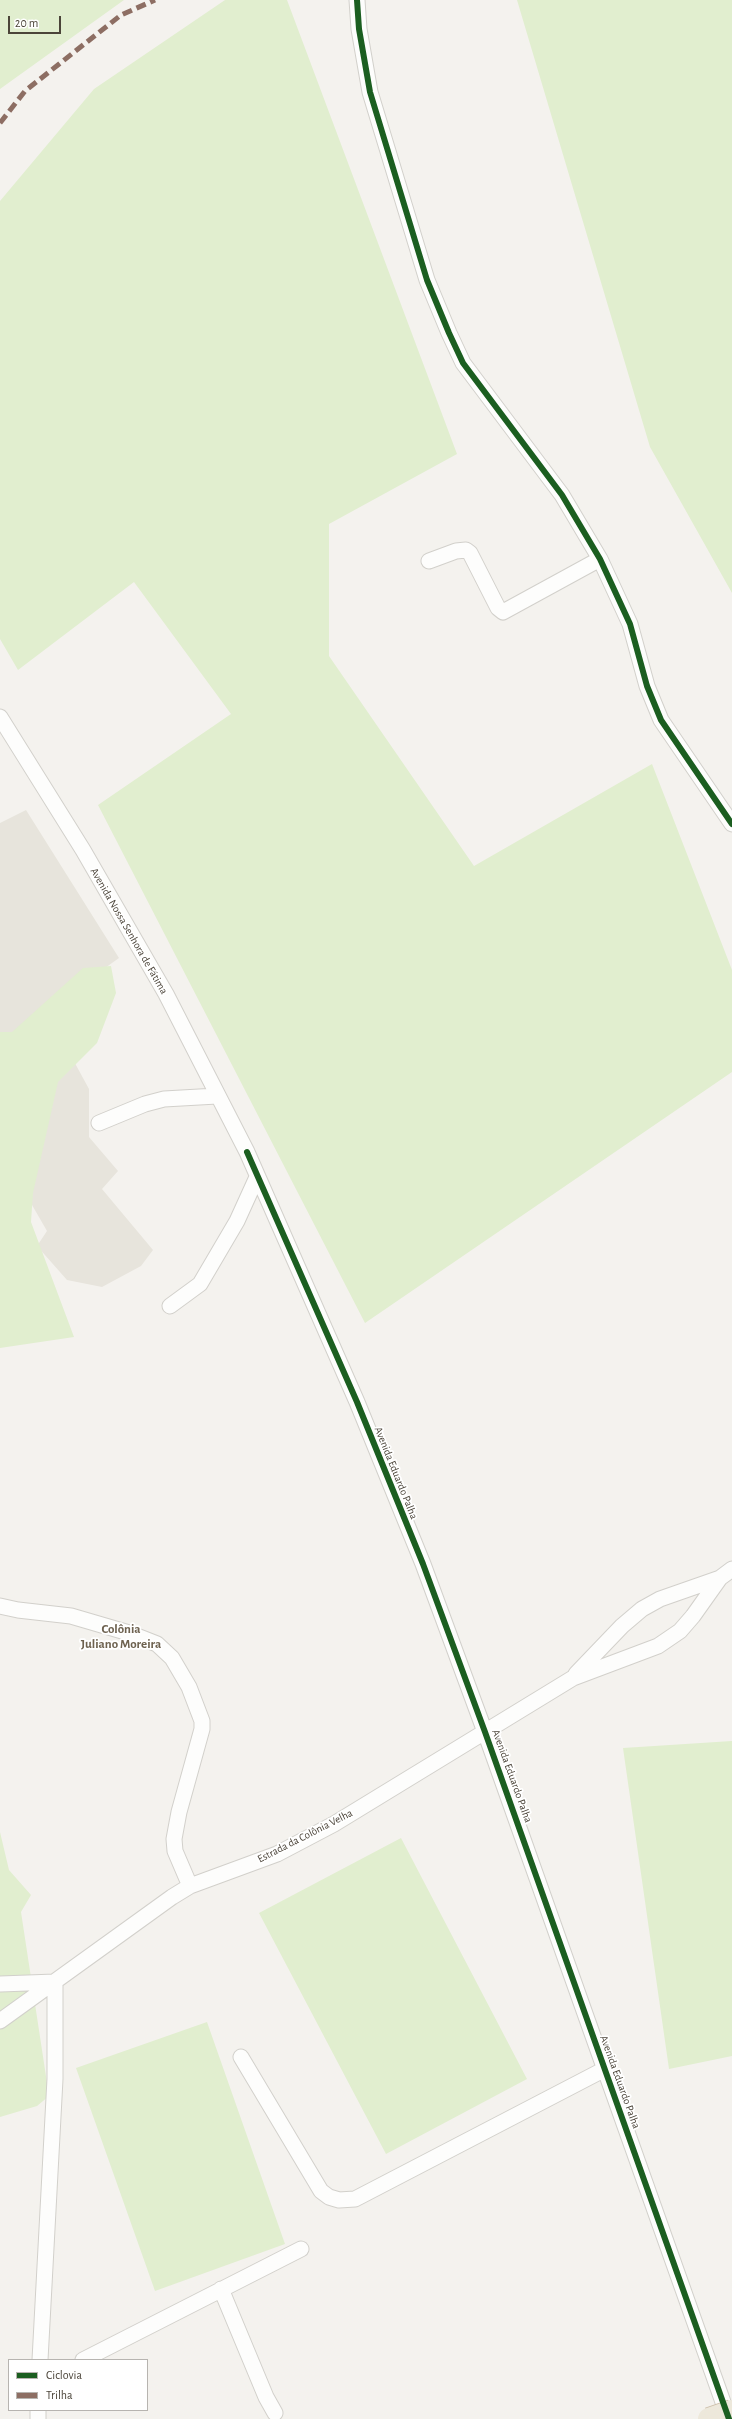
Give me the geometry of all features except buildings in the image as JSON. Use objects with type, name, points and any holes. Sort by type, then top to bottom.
[{"type":"highway","points":[[709,2419],[732,2411]]},
{"type":"street","points":[[357,0],[359,29],[370,92],[427,280],[449,333],[463,363],[562,495],[600,559],[630,624],[647,686],[662,720],[732,824]]},
{"type":"street","points":[[429,561],[456,550],[466,550],[470,553],[498,608],[503,612],[600,559]]},
{"type":"street","name":"Avenida Nossa Senhora de Fátima","points":[[0,717],[83,850],[166,994],[246,1152]]},
{"type":"street","points":[[100,1123],[145,1104],[164,1099],[217,1096]]},
{"type":"street","name":"Avenida Eduardo Palha","points":[[246,1152],[360,1410],[423,1564],[486,1732],[729,2419]]},
{"type":"street","points":[[170,1306],[200,1284],[237,1221],[258,1177]]},
{"type":"street","name":"Estrada da Colônia Velha","points":[[573,1678],[622,1626],[642,1609],[660,1599],[720,1578],[732,1570]]},
{"type":"street","name":"Estrada da Colônia Velha","points":[[0,2021],[172,1896],[190,1886],[276,1854],[321,1830],[486,1732],[573,1678],[658,1646],[680,1630],[693,1616],[720,1578]]},
{"type":"street","points":[[0,1606],[18,1610],[71,1616],[129,1633],[157,1644],[172,1658],[189,1688],[202,1720],[202,1729],[179,1812],[174,1839],[174,1851],[190,1886]]},
{"type":"street","points":[[0,1984],[55,1982],[55,2079],[40,2359]]},
{"type":"street","points":[[241,2057],[321,2190],[329,2197],[339,2200],[355,2199],[605,2070]]},
{"type":"street","points":[[85,2359],[301,2249]]},
{"type":"street","points":[[221,2289],[266,2397],[275,2413]]},
{"type":"shaded area","points":[[26,810],[119,958],[46,1010],[89,1089],[89,1137],[118,1171],[102,1189],[153,1250],[141,1266],[102,1287],[67,1280],[37,1246],[47,1231],[13,1172],[0,1111],[0,823]]},
{"type":"green space","points":[[0,0],[124,0],[0,89]]},
{"type":"green space","points":[[225,0],[287,0],[457,454],[329,524],[329,656],[474,866],[652,764],[732,970],[732,1072],[365,1323],[98,805],[231,714],[134,582],[18,670],[0,639],[0,201],[94,89]]},
{"type":"green space","points":[[517,0],[732,0],[732,593],[650,447]]},
{"type":"green space","points":[[111,966],[116,993],[97,1043],[58,1082],[33,1193],[31,1222],[74,1337],[0,1348],[0,1032],[12,1032],[83,968]]},
{"type":"green space","points":[[732,1741],[732,2056],[669,2069],[623,1748]]},
{"type":"green space","points":[[0,1832],[9,1870],[31,1895],[21,1912],[49,2096],[37,2106],[0,2117]]},
{"type":"green space","points":[[401,1838],[527,2079],[386,2154],[259,1913]]},
{"type":"green space","points":[[207,2022],[285,2244],[155,2291],[76,2068]]},
{"type":"marked path","points":[[0,123],[25,91],[121,15],[155,0]]},
{"type":"cycle path","points":[[357,0],[359,29],[370,92],[427,280],[449,333],[463,363],[562,495],[600,559],[630,624],[647,686],[661,720],[732,824]]},
{"type":"cycle path","points":[[247,1152],[357,1402],[423,1564],[485,1732],[729,2419]]},
{"type":"district","name":"Colônia Juliano Moreira","points":[[121,1636]]}]
